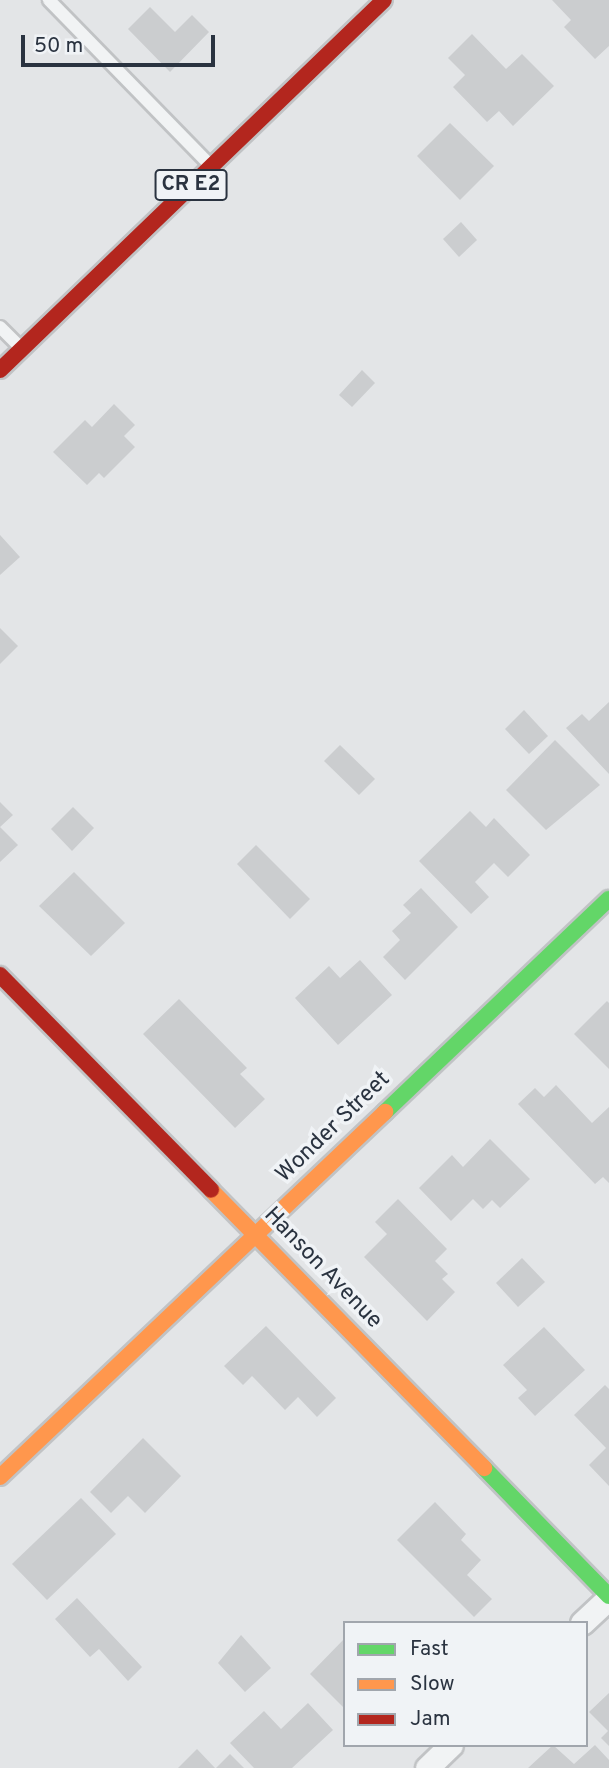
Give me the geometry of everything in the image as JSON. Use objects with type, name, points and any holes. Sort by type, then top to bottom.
[{"type":"street","name":"CR E2","points":[[0,370],[384,0]]},
{"type":"street","name":"Wonder Street","points":[[0,1477],[609,899]]},
{"type":"street","name":"Hanson Avenue","points":[[0,975],[609,1597]]},
{"type":"street","points":[[584,1621],[609,1597]]},
{"type":"street","points":[[427,1768],[450,1747]]},
{"type":"lane","points":[[49,0],[211,166]]},
{"type":"lane","points":[[0,327],[22,349]]},
{"type":"building","points":[[552,0],[609,0],[609,46],[595,59],[564,27],[571,20]]},
{"type":"building","points":[[150,7],[175,32],[192,15],[209,32],[170,72],[128,29]]},
{"type":"building","points":[[472,34],[506,69],[522,54],[554,86],[513,126],[499,111],[487,122],[453,87],[465,75],[448,58]]},
{"type":"building","points":[[450,123],[494,166],[460,200],[417,156]]},
{"type":"building","points":[[461,222],[477,240],[459,257],[443,239]]},
{"type":"building","points":[[362,370],[375,383],[352,407],[339,395]]},
{"type":"building","points":[[114,404],[135,425],[124,436],[135,447],[104,478],[99,473],[87,485],[53,452],[85,420],[92,427]]},
{"type":"building","points":[[0,535],[20,557],[0,575]]},
{"type":"building","points":[[0,628],[18,646],[0,664]]},
{"type":"building","points":[[609,702],[609,774],[566,728],[582,714],[589,721]]},
{"type":"building","points":[[524,710],[548,736],[529,754],[505,729]]},
{"type":"building","points":[[555,740],[600,785],[546,830],[506,790]]},
{"type":"building","points":[[340,745],[375,779],[359,795],[324,761]]},
{"type":"building","points":[[0,802],[13,815],[0,827]]},
{"type":"building","points":[[73,807],[94,828],[72,851],[51,829]]},
{"type":"building","points":[[470,811],[486,827],[494,818],[530,855],[508,877],[494,863],[475,882],[489,897],[471,914],[419,861]]},
{"type":"building","points":[[0,827],[18,845],[0,862]]},
{"type":"building","points":[[256,845],[310,899],[290,919],[237,864]]},
{"type":"building","points":[[74,872],[125,923],[91,956],[39,906]]},
{"type":"building","points":[[421,888],[458,927],[405,980],[383,957],[400,940],[392,931],[411,913],[403,905]]},
{"type":"building","points":[[360,960],[392,995],[338,1045],[295,998],[329,966],[340,978]]},
{"type":"building","points":[[179,999],[247,1068],[240,1074],[265,1099],[235,1128],[143,1034]]},
{"type":"building","points":[[607,1001],[609,1003],[609,1069],[574,1034]]},
{"type":"building","points":[[556,1085],[592,1123],[609,1107],[609,1183],[603,1177],[595,1184],[518,1104],[535,1088],[544,1097]]},
{"type":"building","points":[[490,1139],[530,1179],[500,1208],[492,1200],[483,1209],[473,1199],[451,1221],[419,1188],[452,1155],[463,1167]]},
{"type":"building","points":[[398,1199],[447,1249],[435,1261],[448,1274],[442,1279],[455,1292],[427,1321],[364,1257],[387,1234],[375,1222]]},
{"type":"building","points":[[522,1258],[545,1282],[518,1307],[496,1283]]},
{"type":"building","points":[[266,1326],[336,1398],[317,1417],[298,1397],[285,1410],[252,1376],[243,1385],[224,1366]]},
{"type":"building","points":[[544,1327],[585,1370],[535,1416],[518,1398],[527,1390],[503,1365]]},
{"type":"building","points":[[605,1385],[609,1389],[609,1486],[589,1465],[606,1448],[574,1415]]},
{"type":"building","points":[[143,1438],[181,1476],[145,1513],[128,1496],[111,1513],[90,1492]]},
{"type":"building","points":[[81,1498],[116,1534],[47,1600],[12,1564]]},
{"type":"building","points":[[435,1502],[466,1534],[461,1540],[481,1560],[467,1575],[492,1599],[474,1617],[397,1540]]},
{"type":"building","points":[[77,1598],[142,1667],[128,1681],[99,1649],[90,1657],[55,1619]]},
{"type":"building","points":[[241,1635],[271,1668],[245,1692],[218,1663]]},
{"type":"building","points":[[343,1640],[343,1707],[310,1674]]},
{"type":"building","points":[[609,1693],[609,1746],[601,1738],[608,1731],[589,1712]]},
{"type":"building","points":[[308,1703],[333,1730],[292,1768],[254,1768],[230,1743],[264,1711],[281,1729]]},
{"type":"building","points":[[595,1745],[609,1760],[609,1768],[528,1768],[551,1747],[555,1747],[574,1764]]},
{"type":"building","points":[[197,1749],[215,1768],[178,1768]]},
{"type":"building","points":[[230,1754],[244,1768],[216,1768]]},
{"type":"traffic: fast","points":[[385,1112],[609,899]]},
{"type":"traffic: fast","points":[[484,1468],[609,1596]]},
{"type":"traffic: slow","points":[[0,1477],[385,1112]]},
{"type":"traffic: slow","points":[[211,1190],[484,1468]]},
{"type":"traffic: jam","points":[[0,370],[384,0]]},
{"type":"traffic: jam","points":[[0,975],[211,1190]]}]
